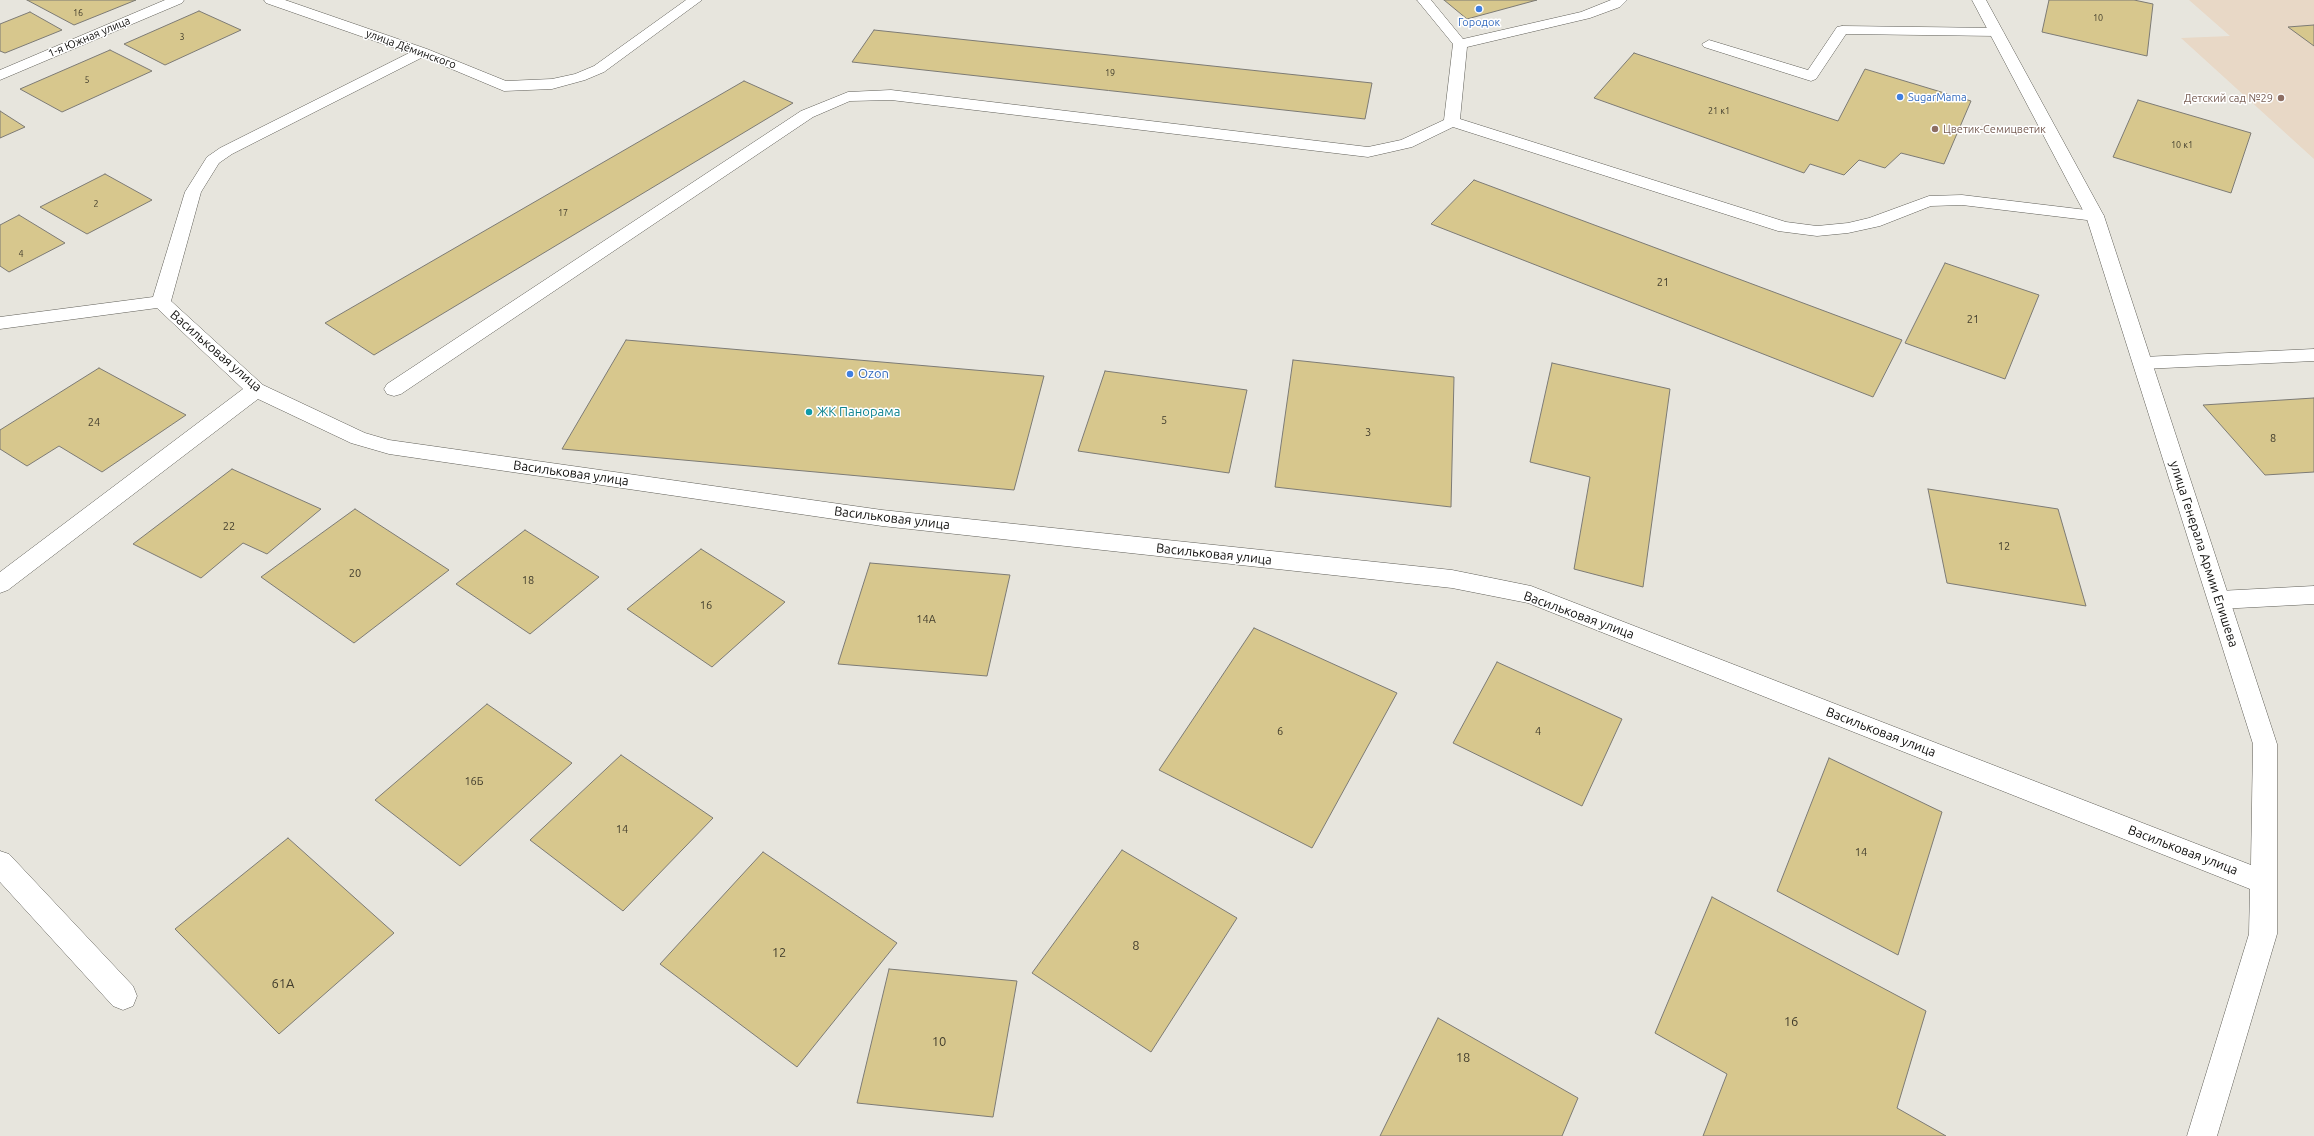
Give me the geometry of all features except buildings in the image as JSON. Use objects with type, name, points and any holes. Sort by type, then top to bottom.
[{"type":"street","name":"1-я Южная улица","points":[[0,75],[177,0]]},
{"type":"street","name":"улица Дёминского","points":[[272,0],[422,52],[504,86],[552,84],[580,77],[599,69],[695,0]]},
{"type":"street","points":[[1424,0],[1460,44],[1452,122]]},
{"type":"street","points":[[1460,44],[1586,15],[1615,4],[1620,0]]},
{"type":"street","name":"улица Генерала Армии Епишева","points":[[1979,0],[2095,216],[2265,744],[2263,934],[2202,1136]]},
{"type":"street","points":[[1709,44],[1811,76],[1842,30],[1997,32]]},
{"type":"street","points":[[0,323],[161,302],[194,192],[205,171],[214,160],[226,151],[422,52]]},
{"type":"street","points":[[394,389],[807,114],[848,97],[891,95],[1368,152],[1406,144],[1452,122],[1784,228],[1817,231],[1848,228],[1874,222],[1929,201],[1962,200],[2095,216]]},
{"type":"street","name":"Васильковая улица","points":[[161,302],[256,390],[358,438],[388,447],[882,518],[1452,579],[1531,595],[2264,882]]},
{"type":"street","points":[[2143,363],[2314,355]]},
{"type":"street","points":[[0,584],[256,390]]},
{"type":"street","points":[[2219,600],[2314,595]]},
{"type":"street","points":[[0,863],[123,996]]},
{"type":"shaded area","name":"Детский сад №29","points":[[2189,0],[2314,0],[2314,159],[2181,38],[2230,36]]},
{"type":"place","name":"Городок","points":[[1479,9]]},
{"type":"place","name":"SugarMama","points":[[1900,97]]},
{"type":"place","name":"Детский сад №29","points":[[2281,98]]},
{"type":"place","name":"Цветик-Семицветик","points":[[1935,129]]},
{"type":"place","name":"Ozon","points":[[850,374]]},
{"type":"place","name":"ЖК Панорама","points":[[809,412]]}]
